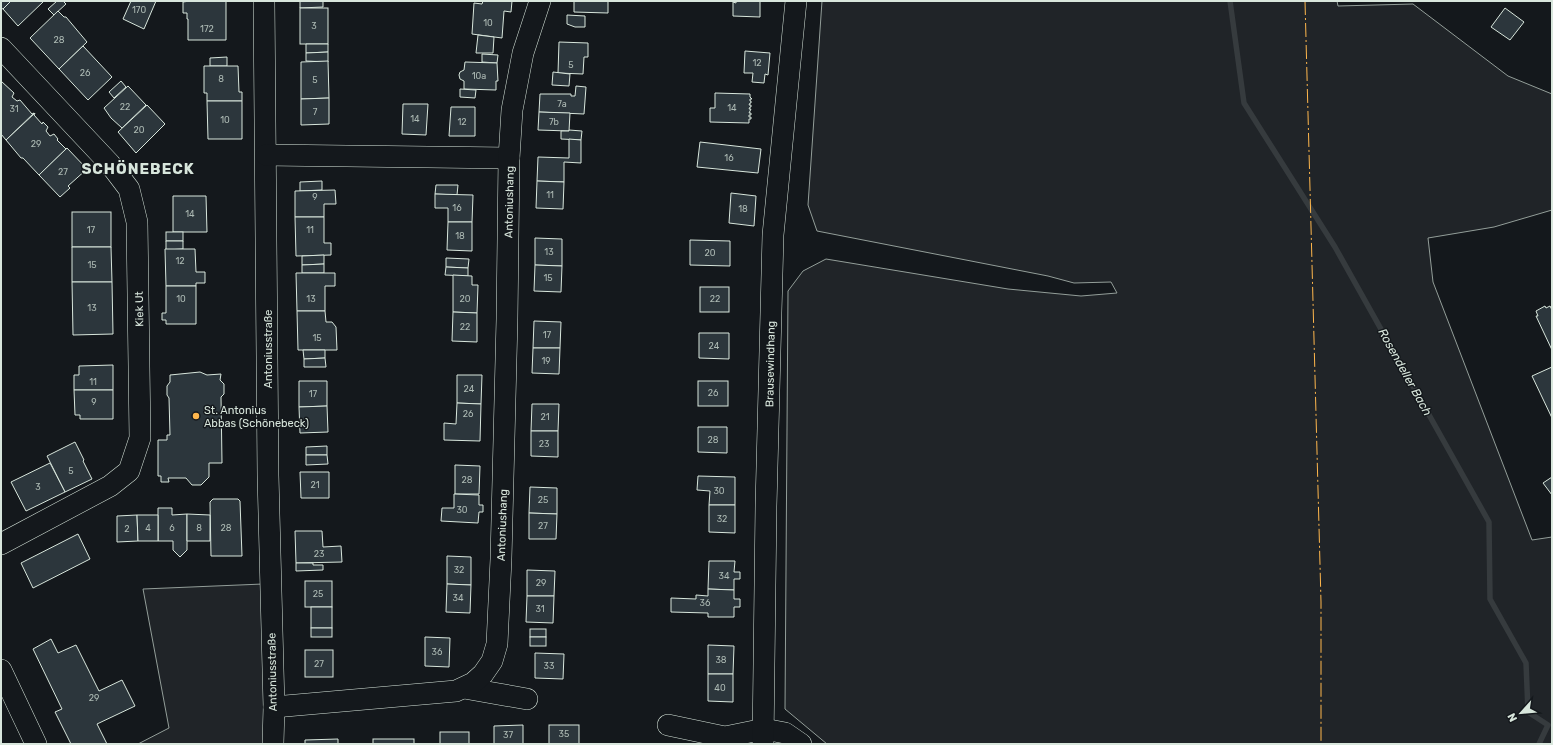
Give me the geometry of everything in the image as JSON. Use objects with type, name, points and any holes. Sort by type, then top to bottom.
[{"type":"street","name":"Antoniusstraße","points":[[264,1],[268,475],[274,707],[273,744]]},
{"type":"street","name":"Antoniushang","points":[[274,707],[444,693],[464,688],[474,683],[483,674],[492,661],[497,644],[502,520],[509,158],[512,110],[523,53],[540,1]]},
{"type":"street","name":"Brausewindhang","points":[[763,736],[766,506],[773,235],[796,1]]},
{"type":"street","name":"Kiek Ut","points":[[1,48],[110,164],[129,189],[137,222],[140,438],[129,471],[110,486],[1,544]]},
{"type":"street","name":"Antoniushang","points":[[266,156],[509,158]]},
{"type":"street","points":[[1,670],[36,744]]},
{"type":"street","points":[[464,688],[527,699]]},
{"type":"street","points":[[668,724],[726,737],[763,736],[785,733],[801,744]]},
{"type":"shaded area","points":[[822,1],[1337,1],[1338,6],[1413,4],[1508,76],[1552,94],[1552,210],[1494,227],[1428,238],[1433,282],[1532,540],[1552,537],[1552,744],[827,744],[785,709],[788,291],[803,271],[826,259],[1008,289],[1081,296],[1117,293],[1111,282],[1074,283],[1048,276],[817,231],[808,205]]},
{"type":"shaded area","points":[[263,584],[265,744],[138,744],[169,728],[143,589]]},
{"type":"building","points":[[1,1],[11,1],[3,9],[1,8]]},
{"type":"building","points":[[11,1],[44,1],[18,26],[3,9]]},
{"type":"building","points":[[57,1],[63,1],[66,4],[54,15],[48,9]]},
{"type":"building","points":[[131,1],[156,1],[144,29],[123,19]]},
{"type":"building","points":[[226,1],[226,40],[188,40],[188,19],[187,13],[183,13],[183,2]]},
{"type":"building","points":[[300,1],[323,1],[323,7],[300,8]]},
{"type":"building","points":[[483,1],[512,1],[511,12],[504,11],[502,38],[472,34],[474,3],[482,4]]},
{"type":"building","points":[[574,1],[608,1],[608,13],[574,12]]},
{"type":"building","points":[[736,1],[760,1],[760,17],[733,16],[733,2],[736,3]]},
{"type":"building","points":[[300,8],[328,8],[328,44],[300,44]]},
{"type":"building","points":[[1505,8],[1524,22],[1510,40],[1491,27]]},
{"type":"building","points":[[58,11],[66,17],[87,42],[59,69],[30,38]]},
{"type":"building","points":[[567,15],[585,16],[585,27],[575,27],[567,24]]},
{"type":"building","points":[[478,35],[494,37],[493,53],[476,53]]},
{"type":"building","points":[[559,42],[588,43],[588,57],[584,57],[583,74],[558,73]]},
{"type":"building","points":[[306,44],[328,44],[328,52],[306,53]]},
{"type":"building","points":[[83,46],[112,77],[88,100],[59,69]]},
{"type":"building","points":[[745,51],[770,53],[768,75],[765,74],[764,83],[752,82],[753,73],[744,73]]},
{"type":"building","points":[[328,52],[328,62],[306,61],[306,53]]},
{"type":"building","points":[[482,54],[498,55],[497,63],[482,62]]},
{"type":"building","points":[[227,57],[227,66],[210,66],[210,58]]},
{"type":"building","points":[[328,61],[329,98],[301,99],[301,62]]},
{"type":"building","points":[[465,62],[497,63],[498,81],[496,81],[496,90],[464,89],[464,81],[460,79],[459,75],[460,72],[464,70]]},
{"type":"building","points":[[204,66],[238,66],[239,92],[242,92],[242,101],[207,101],[207,93],[204,93]]},
{"type":"building","points":[[553,72],[570,74],[569,86],[552,85]]},
{"type":"building","points":[[1,81],[14,93],[12,97],[17,101],[20,100],[32,114],[34,113],[6,140],[1,134]]},
{"type":"building","points":[[121,81],[126,87],[114,98],[109,92]]},
{"type":"building","points":[[128,86],[146,105],[122,128],[111,118],[104,108]]},
{"type":"building","points":[[576,86],[586,87],[584,114],[539,112],[540,94],[571,94],[571,96],[575,96]]},
{"type":"building","points":[[460,89],[476,90],[475,98],[460,97]]},
{"type":"building","points":[[715,93],[750,94],[752,99],[750,99],[751,103],[749,105],[751,105],[749,113],[751,113],[751,115],[749,115],[749,117],[751,117],[751,119],[749,119],[749,123],[710,122],[710,108],[715,108]]},
{"type":"building","points":[[329,98],[329,124],[301,125],[301,99]]},
{"type":"building","points":[[207,101],[242,101],[242,139],[208,139]]},
{"type":"building","points":[[403,104],[428,104],[426,135],[402,134]]},
{"type":"building","points":[[147,105],[165,124],[136,153],[118,132]]},
{"type":"building","points":[[451,107],[475,107],[475,136],[449,136]]},
{"type":"building","points":[[539,112],[570,113],[569,131],[538,130]]},
{"type":"building","points":[[35,113],[34,115],[42,124],[43,122],[48,127],[46,131],[50,136],[54,134],[58,139],[57,140],[66,149],[39,175],[23,158],[21,158],[6,140]]},
{"type":"building","points":[[561,131],[582,131],[581,140],[561,139]]},
{"type":"building","points":[[569,139],[581,140],[581,163],[564,162],[564,182],[537,181],[538,157],[569,158]]},
{"type":"building","points":[[700,142],[761,149],[758,173],[697,167]]},
{"type":"building","points":[[67,148],[87,169],[68,186],[70,188],[60,197],[39,175]]},
{"type":"building","points":[[322,181],[322,190],[300,191],[300,182]]},
{"type":"building","points":[[537,181],[564,182],[563,209],[536,208]]},
{"type":"building","points":[[436,185],[458,185],[457,195],[435,194]]},
{"type":"building","points":[[335,190],[336,204],[324,204],[324,217],[295,217],[295,191]]},
{"type":"building","points":[[731,193],[756,196],[754,226],[729,223]]},
{"type":"building","points":[[435,194],[473,195],[472,222],[448,222],[448,208],[435,208]]},
{"type":"building","points":[[173,196],[206,196],[207,232],[173,232]]},
{"type":"building","points":[[72,212],[111,212],[111,247],[72,247]]},
{"type":"building","points":[[295,217],[324,217],[324,243],[331,243],[331,255],[296,256]]},
{"type":"building","points":[[448,222],[472,222],[472,251],[447,250]]},
{"type":"building","points":[[166,232],[183,232],[183,241],[166,241]]},
{"type":"building","points":[[535,238],[562,239],[562,266],[535,265]]},
{"type":"building","points":[[690,240],[730,241],[730,266],[690,265]]},
{"type":"building","points":[[166,241],[183,241],[183,249],[166,250]]},
{"type":"building","points":[[72,247],[111,247],[112,282],[72,282]]},
{"type":"building","points":[[165,249],[195,249],[196,272],[205,272],[205,283],[196,283],[196,286],[166,286]]},
{"type":"building","points":[[324,255],[324,264],[302,265],[302,256]]},
{"type":"building","points":[[446,258],[469,259],[468,268],[446,267]]},
{"type":"building","points":[[324,264],[324,273],[302,273],[302,265]]},
{"type":"building","points":[[535,265],[562,266],[561,292],[534,291]]},
{"type":"building","points":[[446,267],[468,268],[468,276],[445,275]]},
{"type":"building","points":[[296,273],[335,273],[335,286],[325,286],[325,311],[297,311]]},
{"type":"building","points":[[453,275],[472,276],[472,285],[478,285],[477,313],[453,312]]},
{"type":"building","points":[[72,282],[112,282],[113,334],[73,335]]},
{"type":"building","points":[[166,286],[196,286],[196,324],[166,324],[166,320],[162,320],[162,313],[166,313]]},
{"type":"building","points":[[700,287],[729,287],[729,312],[700,312]]},
{"type":"building","points":[[1545,306],[1546,308],[1550,306],[1552,310],[1552,350],[1536,316],[1538,316],[1536,311]]},
{"type":"building","points":[[297,311],[325,311],[326,322],[332,322],[336,327],[337,350],[298,350]]},
{"type":"building","points":[[453,312],[477,313],[477,342],[452,341]]},
{"type":"building","points":[[534,321],[561,322],[560,348],[533,348]]},
{"type":"building","points":[[699,333],[729,333],[729,359],[699,358]]},
{"type":"building","points":[[533,348],[560,348],[559,374],[532,373]]},
{"type":"building","points":[[303,350],[325,350],[325,358],[304,359]]},
{"type":"building","points":[[325,358],[326,367],[304,367],[304,359]]},
{"type":"building","points":[[113,365],[113,390],[74,390],[74,375],[79,375],[79,366]]},
{"type":"building","points":[[1552,367],[1552,418],[1532,376]]},
{"type":"building","name":"St. Antonius Abbas (Schönebeck)","points":[[200,372],[207,375],[221,374],[220,380],[224,384],[224,394],[221,397],[222,463],[209,463],[209,477],[201,485],[192,485],[186,478],[168,478],[169,482],[161,482],[161,476],[158,476],[158,440],[167,440],[167,435],[170,435],[169,398],[167,395],[167,386],[170,382],[170,375]]},
{"type":"building","points":[[457,375],[482,375],[481,404],[457,403]]},
{"type":"building","points":[[299,381],[327,381],[327,406],[299,407]]},
{"type":"building","points":[[698,381],[728,381],[728,406],[698,406]]},
{"type":"building","points":[[74,390],[113,390],[113,419],[80,419],[80,415],[75,415]]},
{"type":"building","points":[[457,403],[481,404],[480,441],[444,440],[444,423],[456,424]]},
{"type":"building","points":[[532,404],[559,404],[558,431],[531,431]]},
{"type":"building","points":[[327,406],[328,432],[300,433],[299,407]]},
{"type":"building","points":[[698,427],[727,427],[727,453],[698,452]]},
{"type":"building","points":[[531,431],[558,431],[558,457],[531,456]]},
{"type":"building","points":[[75,442],[92,479],[65,492],[47,456]]},
{"type":"building","points":[[327,446],[327,455],[306,455],[306,447]]},
{"type":"building","points":[[306,455],[327,455],[328,464],[306,465]]},
{"type":"building","points":[[50,463],[65,492],[26,511],[11,482]]},
{"type":"building","points":[[455,465],[480,466],[479,494],[455,494]]},
{"type":"building","points":[[300,472],[329,472],[329,498],[301,498]]},
{"type":"building","points":[[698,476],[735,477],[735,505],[709,505],[710,491],[697,490]]},
{"type":"building","points":[[1552,477],[1552,495],[1543,483]]},
{"type":"building","points":[[530,487],[557,488],[557,514],[529,513]]},
{"type":"building","points":[[454,494],[479,495],[479,505],[483,505],[483,512],[479,512],[478,523],[441,521],[442,508],[454,508]]},
{"type":"building","points":[[213,499],[238,499],[240,501],[242,556],[211,556],[210,502]]},
{"type":"building","points":[[709,505],[735,505],[735,533],[709,532]]},
{"type":"building","points":[[158,508],[172,508],[172,515],[187,514],[187,550],[180,557],[173,550],[173,541],[158,541]]},
{"type":"building","points":[[529,513],[557,514],[556,539],[529,539]]},
{"type":"building","points":[[187,514],[210,515],[210,541],[187,541]]},
{"type":"building","points":[[137,515],[138,541],[117,542],[117,516]]},
{"type":"building","points":[[137,515],[158,515],[158,541],[138,541]]},
{"type":"building","points":[[295,531],[322,531],[323,547],[341,546],[342,562],[296,563]]},
{"type":"building","points":[[78,534],[90,559],[33,588],[21,563]]},
{"type":"building","points":[[447,556],[471,557],[471,585],[447,584]]},
{"type":"building","points":[[709,561],[735,561],[734,572],[740,572],[740,579],[734,579],[734,590],[708,589]]},
{"type":"building","points":[[296,563],[313,563],[313,565],[323,565],[323,570],[296,571]]},
{"type":"building","points":[[527,570],[555,571],[554,596],[527,596]]},
{"type":"building","points":[[305,581],[332,581],[332,607],[305,607]]},
{"type":"building","points":[[447,584],[471,585],[470,613],[446,612]]},
{"type":"building","points":[[708,589],[734,590],[734,599],[740,599],[740,607],[734,607],[734,617],[708,617],[708,613],[671,612],[671,598],[696,599],[696,595],[708,596]]},
{"type":"building","points":[[527,596],[554,596],[553,623],[526,622]]},
{"type":"building","points":[[311,607],[332,607],[332,628],[311,628]]},
{"type":"building","points":[[311,628],[332,628],[332,637],[311,637]]},
{"type":"building","points":[[530,629],[546,629],[546,637],[530,637]]},
{"type":"building","points":[[425,637],[450,638],[449,667],[425,666]]},
{"type":"building","points":[[530,637],[546,637],[546,646],[530,646]]},
{"type":"building","points":[[51,639],[58,653],[76,645],[99,691],[122,680],[135,706],[97,724],[107,744],[71,744],[55,712],[62,709],[33,649]]},
{"type":"building","points":[[708,645],[734,646],[733,674],[708,674]]},
{"type":"building","points":[[305,650],[333,650],[333,677],[305,677]]},
{"type":"building","points":[[535,653],[564,654],[563,679],[535,678]]},
{"type":"building","points":[[708,674],[733,674],[733,702],[708,701]]},
{"type":"building","points":[[523,725],[523,744],[494,744],[494,726]]},
{"type":"building","points":[[549,725],[579,725],[579,744],[549,744]]},
{"type":"building","points":[[440,732],[469,732],[469,744],[440,744]]},
{"type":"building","points":[[338,739],[338,744],[305,744],[305,740]]},
{"type":"building","points":[[373,739],[414,739],[414,744],[373,744]]},
{"type":"waterway","name":"Rosendeller Bach","points":[[1230,1],[1244,103],[1335,247],[1489,522],[1490,599],[1526,663],[1528,712],[1548,725],[1539,744]]},
{"type":"power","points":[[1305,1],[1321,602],[1321,744]]},
{"type":"place","name":"St. Antonius Abbas (Schönebeck)","points":[[196,416]]},
{"type":"district","name":"SCHÖNEBECK","points":[[138,169]]}]
